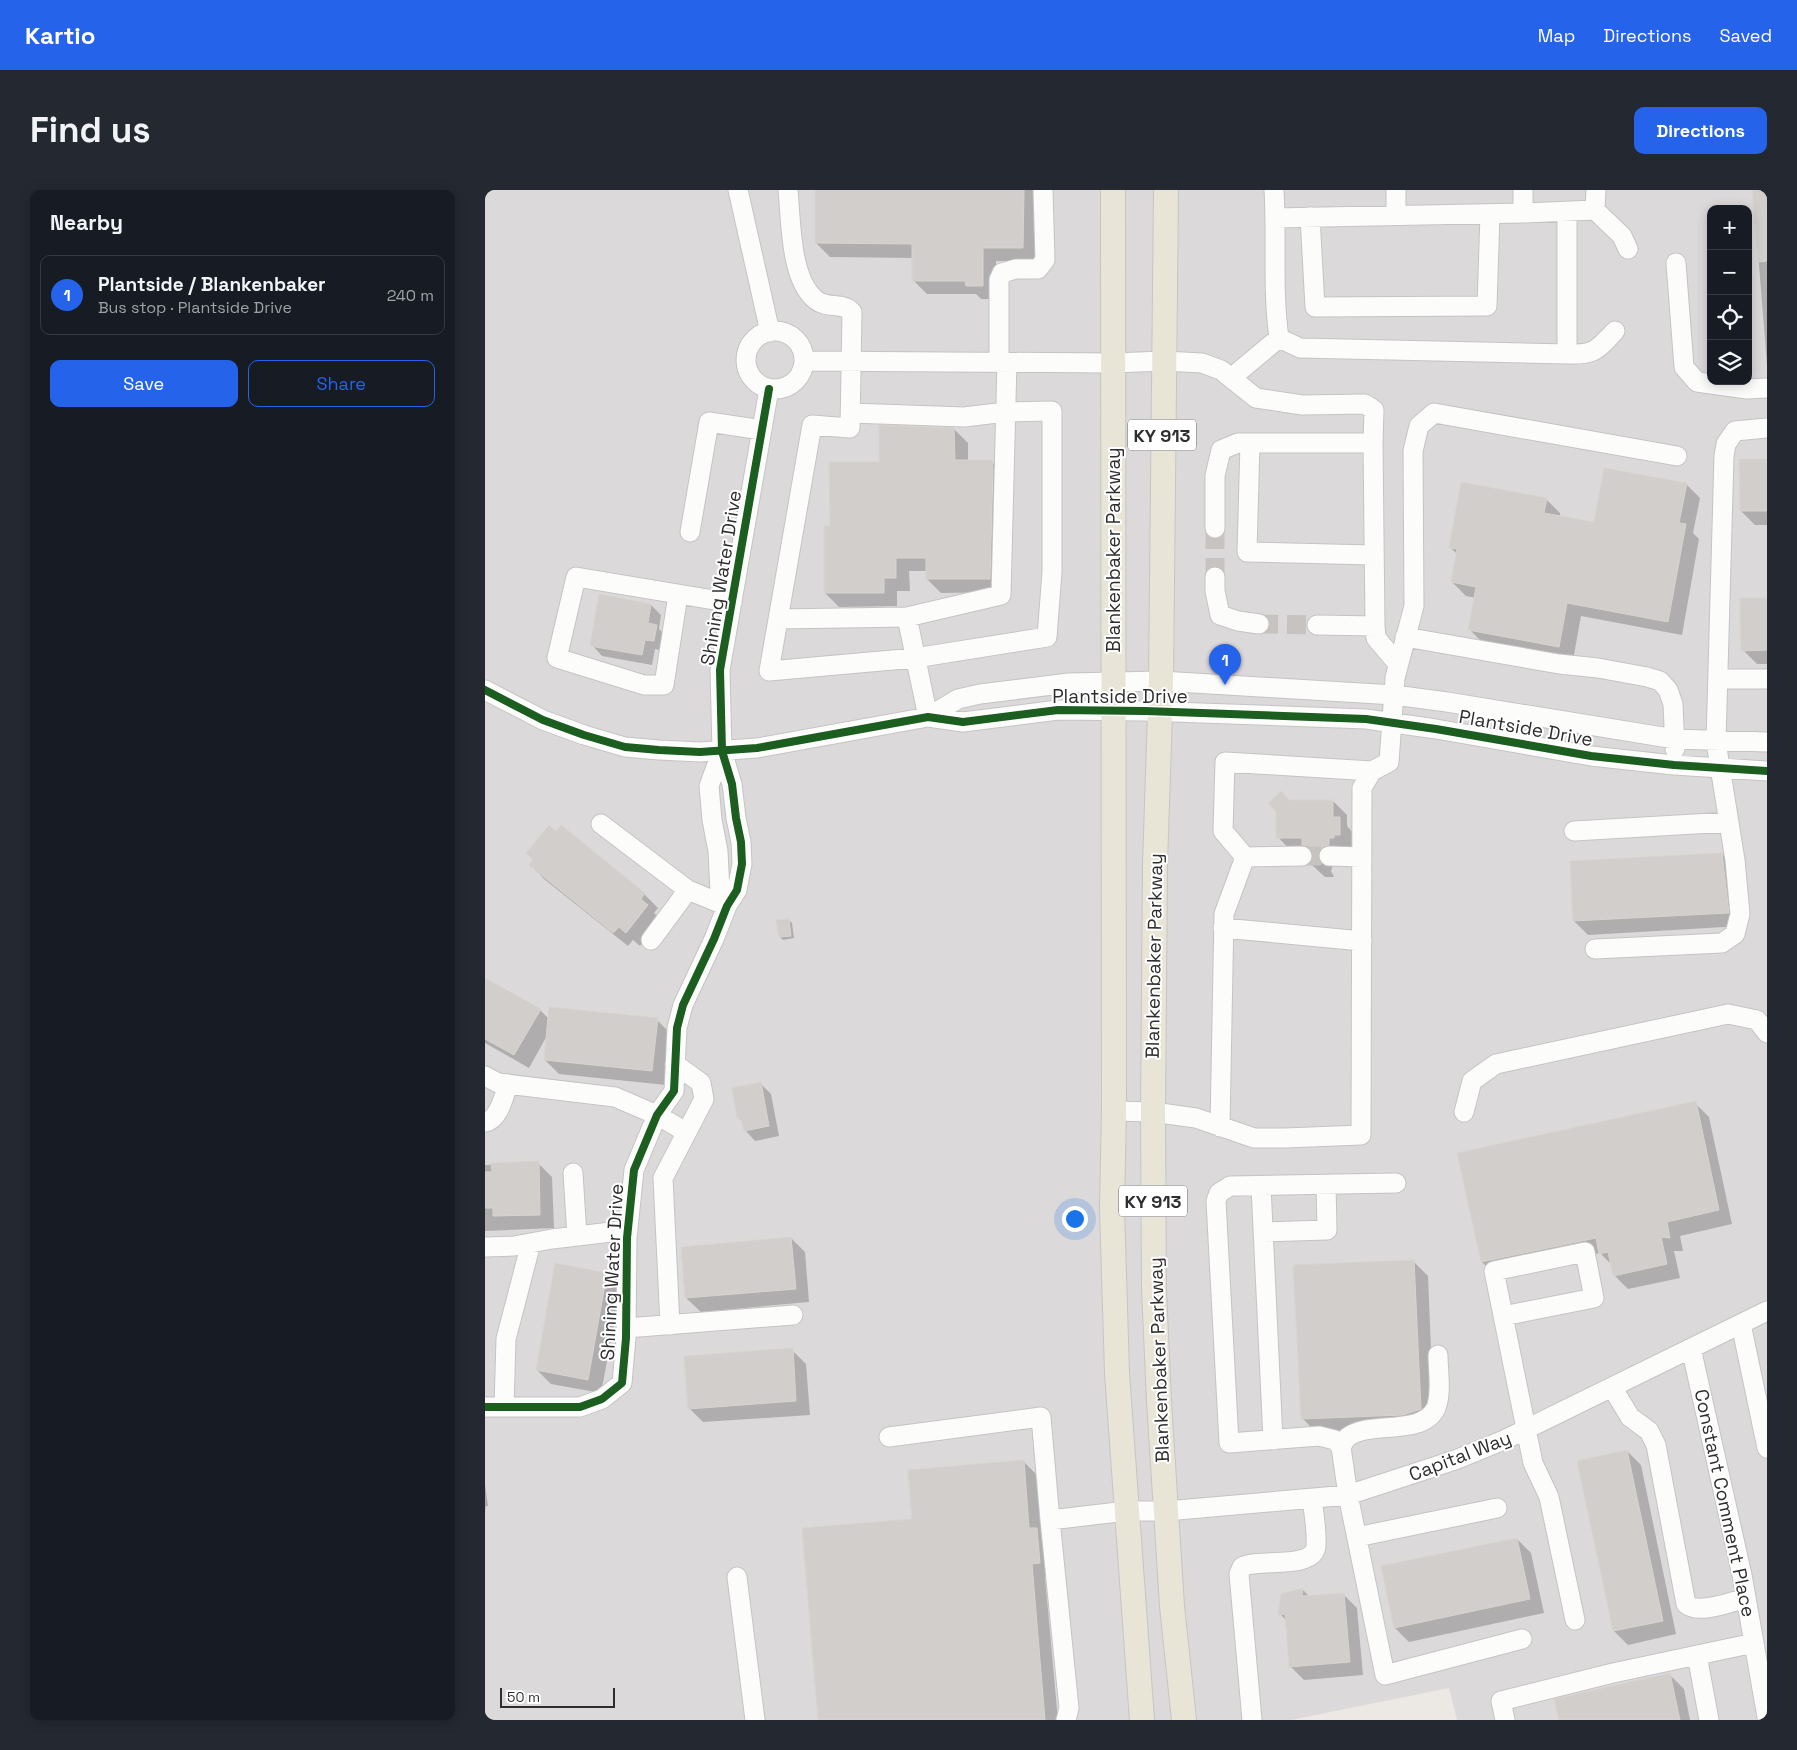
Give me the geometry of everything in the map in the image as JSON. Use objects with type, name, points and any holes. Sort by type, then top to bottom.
[{"type":"main road","name":"Blankenbaker Parkway","points":[[1113,190],[1114,1111],[1112,1208],[1117,1373],[1142,1720]]},
{"type":"main road","name":"Blankenbaker Parkway","points":[[1166,190],[1165,361],[1161,507],[1161,681],[1155,865],[1154,1290],[1172,1606],[1184,1720]]},
{"type":"street","points":[[738,190],[770,332]]},
{"type":"street","points":[[788,190],[794,250],[802,281],[815,300],[821,303],[849,308],[852,312],[851,413],[850,428],[812,425],[769,671],[915,658],[1047,637],[1052,572],[1052,411],[1005,412],[964,417],[851,413]]},
{"type":"street","points":[[778,620],[907,617],[1001,595],[1005,412],[999,280],[1002,273],[1007,270],[1038,269],[1045,260],[1043,190]]},
{"type":"street","points":[[1274,190],[1275,313],[1279,338]]},
{"type":"street","points":[[1396,190],[1396,215]]},
{"type":"street","points":[[1523,190],[1523,213]]},
{"type":"street","points":[[1595,210],[1596,190]]},
{"type":"street","points":[[1275,218],[1595,210],[1623,236],[1628,249]]},
{"type":"street","points":[[1567,212],[1567,354]]},
{"type":"street","points":[[1311,217],[1315,307],[1487,306],[1490,214]]},
{"type":"street","points":[[1676,263],[1685,367],[1697,382],[1707,383]]},
{"type":"street","points":[[1279,338],[1301,348],[1586,355],[1598,348],[1615,331]]},
{"type":"street","points":[[770,332],[780,332],[798,342],[803,351],[804,361],[801,375],[790,385],[783,388],[769,389],[760,385],[752,378],[747,370],[746,360],[748,350],[753,341],[761,335],[770,332]]},
{"type":"street","points":[[1231,378],[1279,338]]},
{"type":"street","points":[[804,361],[1113,364],[1165,361],[1202,363],[1221,370],[1256,398],[1301,405],[1365,404],[1374,410],[1373,555],[1375,626],[1377,638],[1398,664]]},
{"type":"street","points":[[1741,385],[1767,388]]},
{"type":"street","name":"Shining Water Drive","points":[[485,1407],[579,1407],[602,1399],[622,1383],[626,1328],[627,1230],[634,1170],[657,1115],[674,1091],[677,1028],[683,1005],[727,906],[737,890],[742,864],[741,842],[735,818],[732,784],[722,751],[720,670],[769,389]]},
{"type":"street","points":[[1245,857],[1223,831],[1225,762],[1372,771],[1389,762],[1395,678],[1413,606],[1413,451],[1419,426],[1434,413],[1677,456]]},
{"type":"street","points":[[690,532],[709,422],[762,430]]},
{"type":"street","points":[[1595,949],[1722,942],[1735,934],[1740,914],[1735,860],[1716,742],[1724,456],[1726,444],[1735,431],[1767,428]]},
{"type":"street","points":[[1215,528],[1215,476],[1221,450],[1238,444],[1250,443],[1373,443]]},
{"type":"street","points":[[1250,443],[1247,552],[1373,555]]},
{"type":"street","points":[[678,595],[664,685],[645,685],[557,658],[576,576],[732,603]]},
{"type":"street","points":[[1215,577],[1215,591],[1220,615],[1238,621],[1259,624]]},
{"type":"street","points":[[907,617],[928,717]]},
{"type":"street","points":[[1317,625],[1375,626]]},
{"type":"street","points":[[1405,637],[1559,664],[1647,677],[1660,681],[1668,690],[1673,704],[1674,766]]},
{"type":"street","points":[[1717,679],[1767,679]]},
{"type":"street","name":"Plantside Drive","points":[[928,717],[958,699],[980,694],[1069,683],[1161,681],[1394,695],[1675,739],[1716,742],[1767,742]]},
{"type":"street","name":"Plantside Drive","points":[[485,690],[543,720],[583,735],[625,747],[692,752],[757,748],[928,717],[963,722],[1058,710],[1113,710],[1366,719],[1591,756],[1674,766],[1767,771]]},
{"type":"street","points":[[1533,746],[1539,717]]},
{"type":"street","points":[[1114,1111],[1153,1112],[1196,1118],[1254,1138],[1361,1135],[1362,788],[1372,771]]},
{"type":"street","points":[[1574,831],[1729,822]]},
{"type":"street","points":[[601,824],[688,890],[727,906]]},
{"type":"street","points":[[1245,857],[1302,856]]},
{"type":"street","points":[[1329,856],[1362,857]]},
{"type":"street","points":[[1220,1127],[1224,914],[1245,857]]},
{"type":"street","points":[[651,940],[688,890]]},
{"type":"street","points":[[1223,928],[1362,941]]},
{"type":"street","points":[[1463,1112],[1472,1081],[1496,1064],[1727,1014],[1757,1020],[1767,1033]]},
{"type":"street","points":[[670,1324],[663,1178],[704,1099],[701,1083],[675,1064]]},
{"type":"street","points":[[485,1076],[498,1083],[615,1098],[657,1115],[686,1132]]},
{"type":"street","points":[[485,1122],[490,1121],[496,1114],[509,1084]]},
{"type":"street","points":[[573,1173],[577,1236]]},
{"type":"street","points":[[1396,1183],[1230,1186],[1219,1194],[1216,1201],[1229,1443],[1319,1436],[1335,1440],[1341,1447],[1348,1495],[1385,1675],[1522,1639]]},
{"type":"street","points":[[1263,1232],[1327,1230],[1326,1185]]},
{"type":"street","points":[[1261,1186],[1273,1440]]},
{"type":"street","points":[[485,1246],[514,1246],[627,1230]]},
{"type":"street","points":[[504,1407],[506,1339],[531,1243]]},
{"type":"street","points":[[1503,1316],[1594,1298],[1585,1252],[1494,1271],[1503,1316],[1533,1463],[1549,1496],[1575,1620]]},
{"type":"street","name":"Capital Way","points":[[1050,1520],[1127,1511],[1166,1511],[1348,1495],[1455,1460],[1526,1429],[1767,1312]]},
{"type":"street","points":[[626,1328],[793,1315]]},
{"type":"street","points":[[1741,1324],[1767,1448]]},
{"type":"street","name":"Constant Comment Place","points":[[1691,1348],[1726,1500],[1746,1598],[1757,1630],[1767,1717]]},
{"type":"street","points":[[1341,1447],[1347,1438],[1355,1433],[1423,1421],[1431,1415],[1439,1398],[1438,1354]]},
{"type":"street","points":[[1612,1387],[1630,1417],[1649,1432],[1656,1445],[1686,1604],[1691,1608],[1699,1609],[1746,1598]]},
{"type":"street","points":[[889,1437],[1041,1417],[1069,1708],[1066,1720]]},
{"type":"street","points":[[1252,1720],[1239,1574],[1242,1567],[1250,1563],[1299,1561],[1312,1555],[1316,1548],[1313,1499]]},
{"type":"street","points":[[1357,1537],[1497,1508]]},
{"type":"street","points":[[737,1577],[755,1720]]},
{"type":"street","points":[[1505,1720],[1501,1701],[1613,1673],[1697,1655],[1757,1630]]},
{"type":"street","points":[[1697,1655],[1709,1720]]},
{"type":"shaded area","points":[[485,190],[1767,190],[1767,1720],[1457,1720],[1449,1688],[1291,1720],[485,1720]]},
{"type":"building","points":[[815,190],[1024,190],[1023,248],[983,248],[983,286],[966,286],[965,281],[912,281],[912,244],[815,243]]},
{"type":"building","points":[[1752,190],[1767,190],[1767,261],[1758,262]]},
{"type":"building","points":[[879,425],[954,428],[955,460],[992,460],[990,579],[926,579],[926,558],[896,558],[896,578],[884,578],[884,593],[824,593],[824,526],[830,526],[829,462],[879,462]]},
{"type":"building","points":[[1739,459],[1767,459],[1767,511],[1740,511]]},
{"type":"building","points":[[1604,468],[1687,483],[1679,523],[1686,524],[1668,622],[1567,603],[1559,647],[1468,630],[1476,587],[1451,582],[1457,549],[1449,548],[1461,482],[1547,498],[1544,513],[1594,522]]},
{"type":"building","points":[[599,594],[651,604],[648,623],[657,625],[654,641],[645,640],[642,655],[590,646]]},
{"type":"building","points":[[1740,598],[1767,598],[1767,650],[1741,651]]},
{"type":"building","points":[[1281,791],[1289,800],[1333,800],[1333,817],[1340,817],[1340,835],[1334,835],[1334,838],[1329,838],[1329,845],[1324,846],[1320,850],[1318,856],[1321,864],[1309,864],[1313,855],[1308,846],[1302,845],[1302,838],[1276,838],[1276,812],[1268,803]]},
{"type":"building","points":[[549,825],[556,831],[561,825],[645,893],[641,899],[648,905],[626,933],[619,927],[613,933],[529,865],[533,859],[526,853]]},
{"type":"building","points":[[1722,853],[1729,913],[1573,921],[1570,861]]},
{"type":"building","points":[[789,919],[791,936],[779,937],[776,920]]},
{"type":"building","points":[[485,978],[541,1009],[514,1055],[485,1039]]},
{"type":"building","points":[[549,1007],[658,1018],[652,1071],[544,1060]]},
{"type":"building","points":[[761,1082],[769,1126],[744,1131],[741,1118],[737,1118],[732,1088]]},
{"type":"building","points":[[1696,1101],[1719,1210],[1667,1222],[1670,1238],[1661,1237],[1667,1264],[1613,1276],[1608,1252],[1599,1254],[1596,1238],[1481,1262],[1457,1153]]},
{"type":"building","points":[[539,1161],[540,1215],[493,1216],[493,1208],[485,1208],[485,1172],[492,1172],[491,1163]]},
{"type":"building","points":[[791,1237],[796,1289],[685,1298],[681,1247]]},
{"type":"building","points":[[1414,1260],[1421,1409],[1403,1415],[1301,1419],[1293,1265]]},
{"type":"building","points":[[555,1263],[607,1273],[588,1380],[536,1370]]},
{"type":"building","points":[[793,1348],[796,1401],[688,1409],[684,1356]]},
{"type":"building","points":[[1627,1450],[1663,1621],[1613,1631],[1577,1461]]},
{"type":"building","points":[[1024,1460],[1029,1528],[1037,1528],[1040,1563],[1032,1564],[1045,1720],[818,1720],[802,1528],[912,1519],[908,1470]]},
{"type":"building","points":[[1517,1538],[1530,1599],[1394,1628],[1381,1566]]},
{"type":"building","points":[[1303,1588],[1302,1596],[1344,1593],[1350,1662],[1289,1667],[1285,1614],[1278,1615],[1281,1594]]},
{"type":"building","points":[[1670,1673],[1680,1720],[1559,1720],[1554,1699]]},
{"type":"tunnel","points":[[1215,528],[1215,577]]},
{"type":"tunnel","points":[[1259,624],[1317,625]]},
{"type":"tunnel","points":[[1302,856],[1329,856]]},
{"type":"cycle path","points":[[485,1407],[580,1407],[602,1399],[622,1383],[626,1338],[627,1238],[634,1170],[657,1115],[674,1091],[677,1028],[683,1005],[714,939],[727,906],[737,890],[742,864],[741,842],[732,784],[722,751],[720,670],[769,389]]},
{"type":"cycle path","points":[[485,690],[543,720],[584,735],[625,747],[659,750],[700,752],[757,748],[928,717],[963,722],[1058,710],[1145,711],[1366,719],[1591,756],[1674,765],[1767,771]]},
{"type":"place","name":"Plantside / Blankenbaker","points":[[1225,685]]}]
